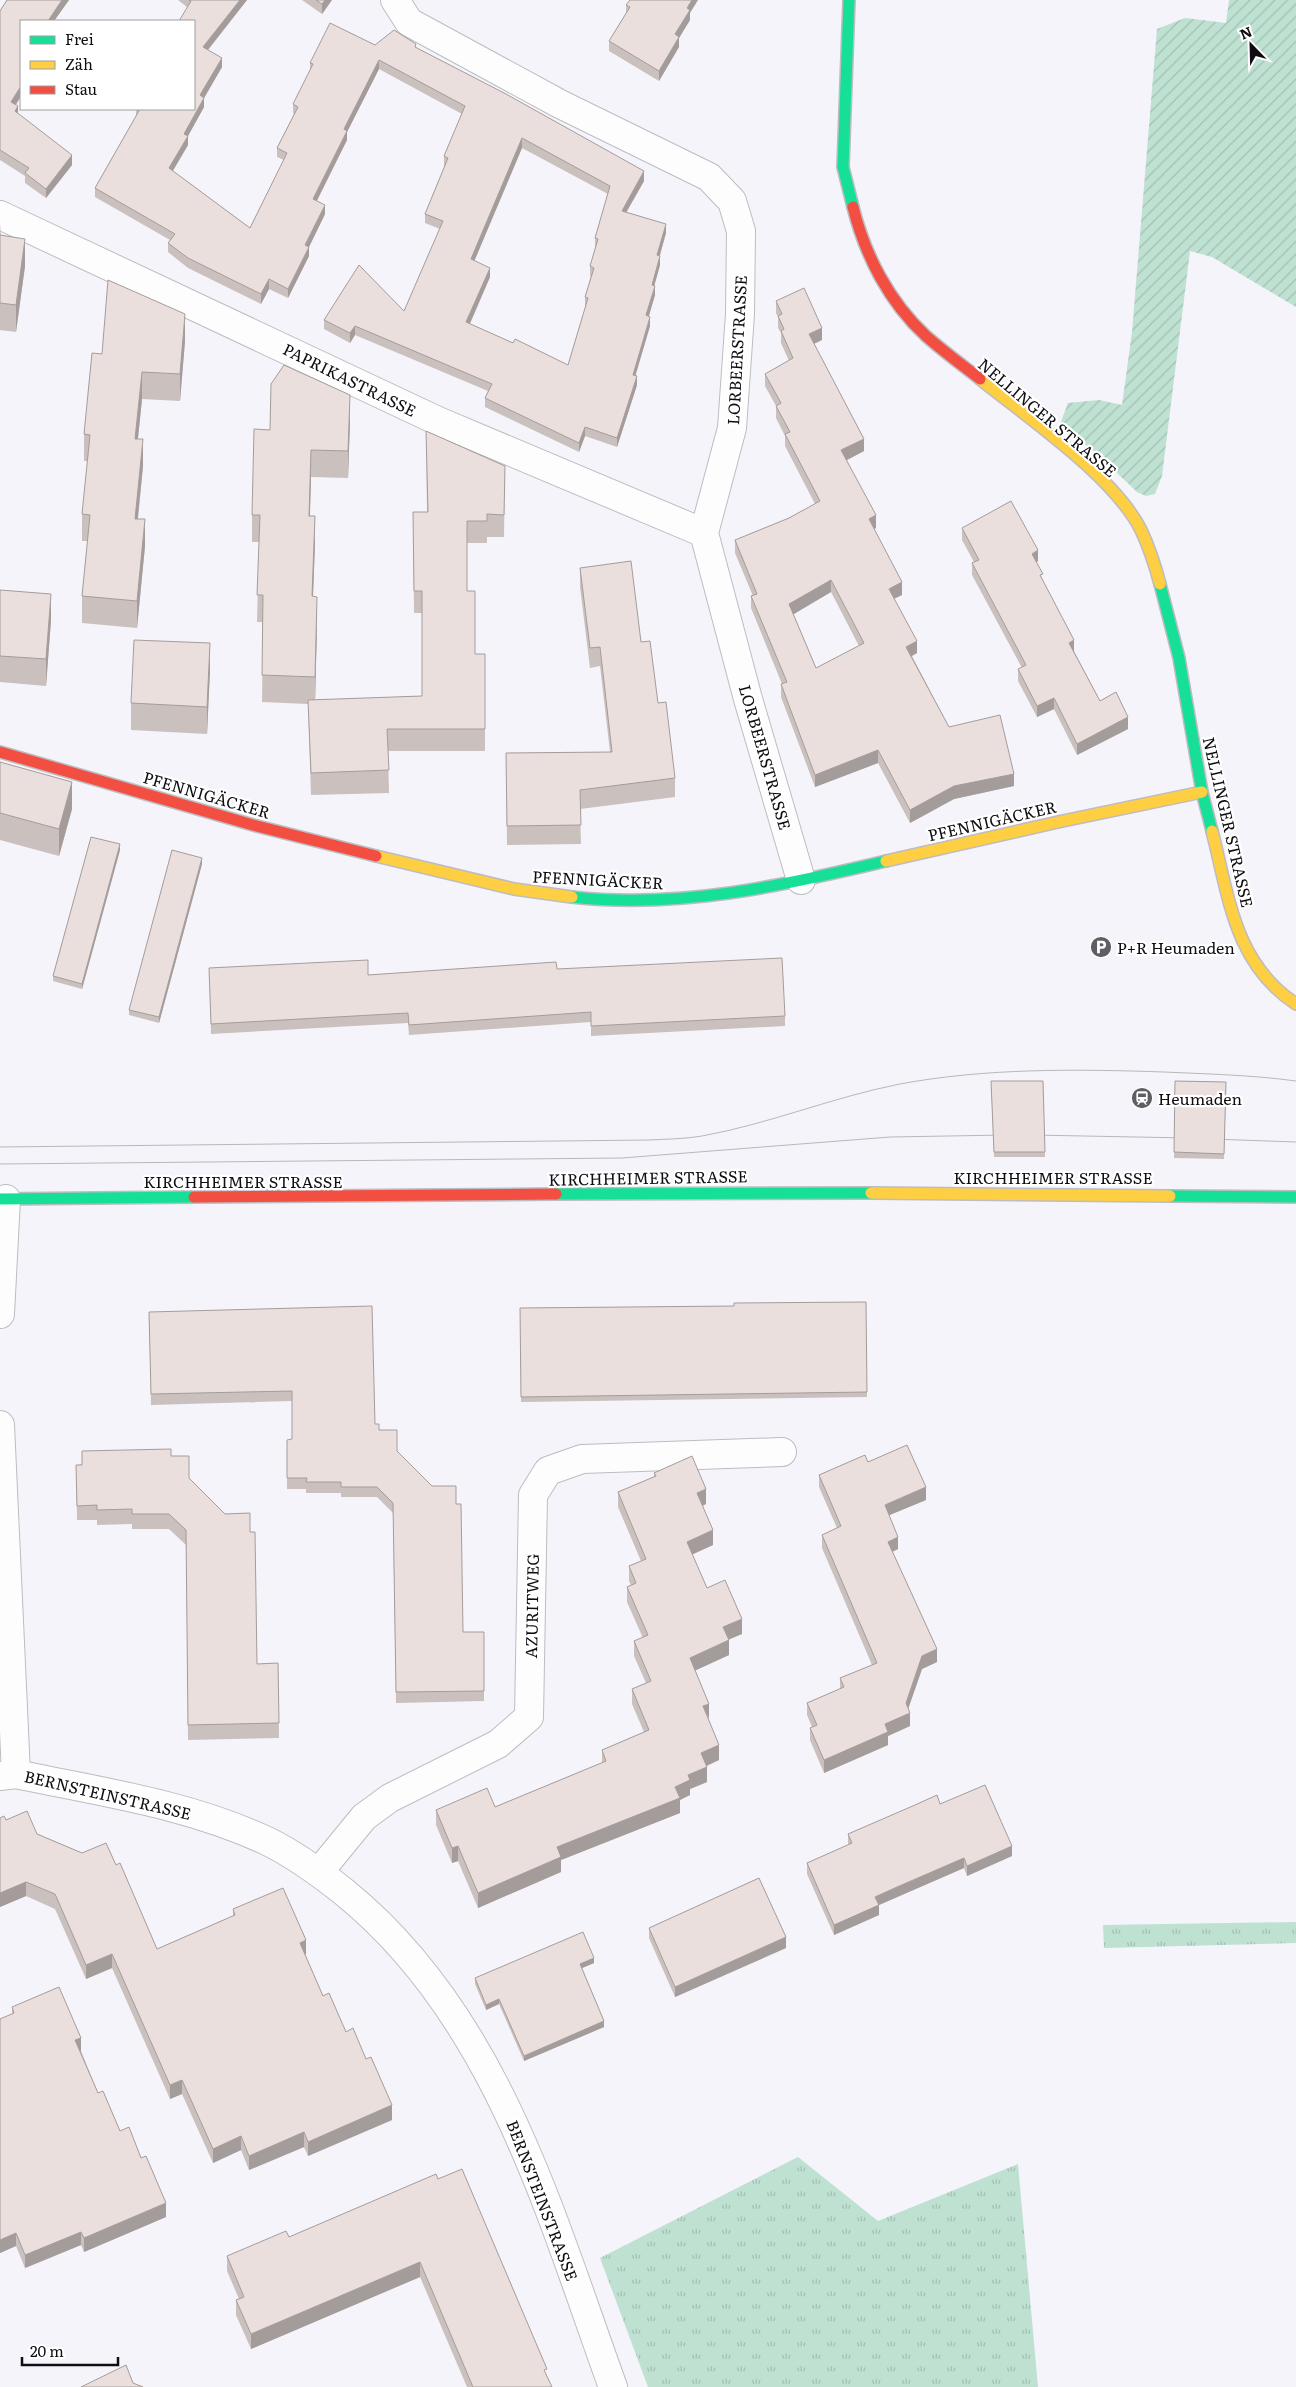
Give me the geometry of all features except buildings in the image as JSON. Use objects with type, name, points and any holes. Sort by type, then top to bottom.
[{"type":"street","name":"LORBEERSTRASSE","points":[[395,0],[409,22],[560,104],[710,177],[732,201],[741,231],[740,314],[732,428],[704,533],[748,699],[801,880]]},
{"type":"street","name":"NELLINGER STRASSE","points":[[849,0],[844,167],[859,231],[886,290],[925,335],[1087,466],[1115,494],[1140,528],[1158,576],[1179,658],[1202,792],[1242,944],[1252,962],[1264,977],[1296,1004]]},
{"type":"street","name":"PAPRIKASTRASSE","points":[[0,215],[438,422],[704,533]]},
{"type":"street","name":"PFENNIGÄCKER","points":[[0,752],[253,824],[517,891],[608,898],[683,898],[731,894],[801,880],[1107,810],[1202,792]]},
{"type":"street","name":"KIRCHHEIMER STRASSE","points":[[3,1199],[802,1192],[1296,1197]]},
{"type":"street","points":[[0,1314],[3,1199]]},
{"type":"street","points":[[0,1425],[8,1775]]},
{"type":"street","name":"AZURITWEG","points":[[320,1872],[364,1817],[390,1798],[498,1744],[529,1717],[532,1495],[548,1470],[582,1459],[782,1452]]},
{"type":"street","name":"BERNSTEINSTRASSE","points":[[8,1775],[188,1811],[268,1841],[320,1872],[370,1914],[407,1953],[468,2036],[505,2104],[534,2169],[613,2387]]},
{"type":"green space","points":[[1229,0],[1296,0],[1296,307],[1212,257],[1190,251],[1162,476],[1155,494],[1146,496],[1137,492],[1097,454],[1060,424],[1068,403],[1099,400],[1122,405],[1132,332],[1157,29],[1185,18],[1226,23]]},
{"type":"green space","points":[[1296,1922],[1296,1943],[1104,1948],[1103,1925]]},
{"type":"green space","points":[[798,2157],[878,2221],[1018,2164],[1038,2387],[648,2387],[600,2258]]},
{"type":"tram line","points":[[0,1147],[676,1139],[696,1137],[752,1125],[875,1089],[965,1075],[998,1072],[1098,1070],[1230,1075],[1296,1081]]},
{"type":"tram line","points":[[0,1164],[622,1158],[890,1137],[1006,1135]]},
{"type":"tram line","points":[[1031,1135],[1189,1138]]},
{"type":"tram line","points":[[1211,1139],[1296,1142]]},
{"type":"traffic: fast","points":[[849,0],[843,167],[853,207]]},
{"type":"traffic: fast","points":[[1160,584],[1179,658],[1202,792],[1212,831]]},
{"type":"traffic: fast","points":[[572,897],[652,900],[730,893],[769,887],[886,861]]},
{"type":"traffic: fast","points":[[556,1194],[871,1193]]},
{"type":"traffic: fast","points":[[1170,1196],[1296,1197]]},
{"type":"traffic: fast","points":[[0,1199],[194,1197]]},
{"type":"traffic: slow","points":[[980,379],[1068,448],[1111,489],[1141,530],[1152,556],[1160,584]]},
{"type":"traffic: slow","points":[[886,861],[1202,792]]},
{"type":"traffic: slow","points":[[1212,831],[1230,904],[1237,927],[1247,949],[1259,969],[1275,988],[1296,1004]]},
{"type":"traffic: slow","points":[[376,856],[514,889],[572,897]]},
{"type":"traffic: slow","points":[[871,1193],[1170,1196]]},
{"type":"traffic: jam","points":[[853,207],[864,243],[880,277],[901,308],[926,336],[980,379]]},
{"type":"traffic: jam","points":[[0,752],[253,825],[376,856]]},
{"type":"traffic: jam","points":[[194,1197],[556,1194]]},
{"type":"place","name":"P+R Heumaden","points":[[1101,947]]},
{"type":"place","name":"Heumaden","points":[[1142,1098]]}]
